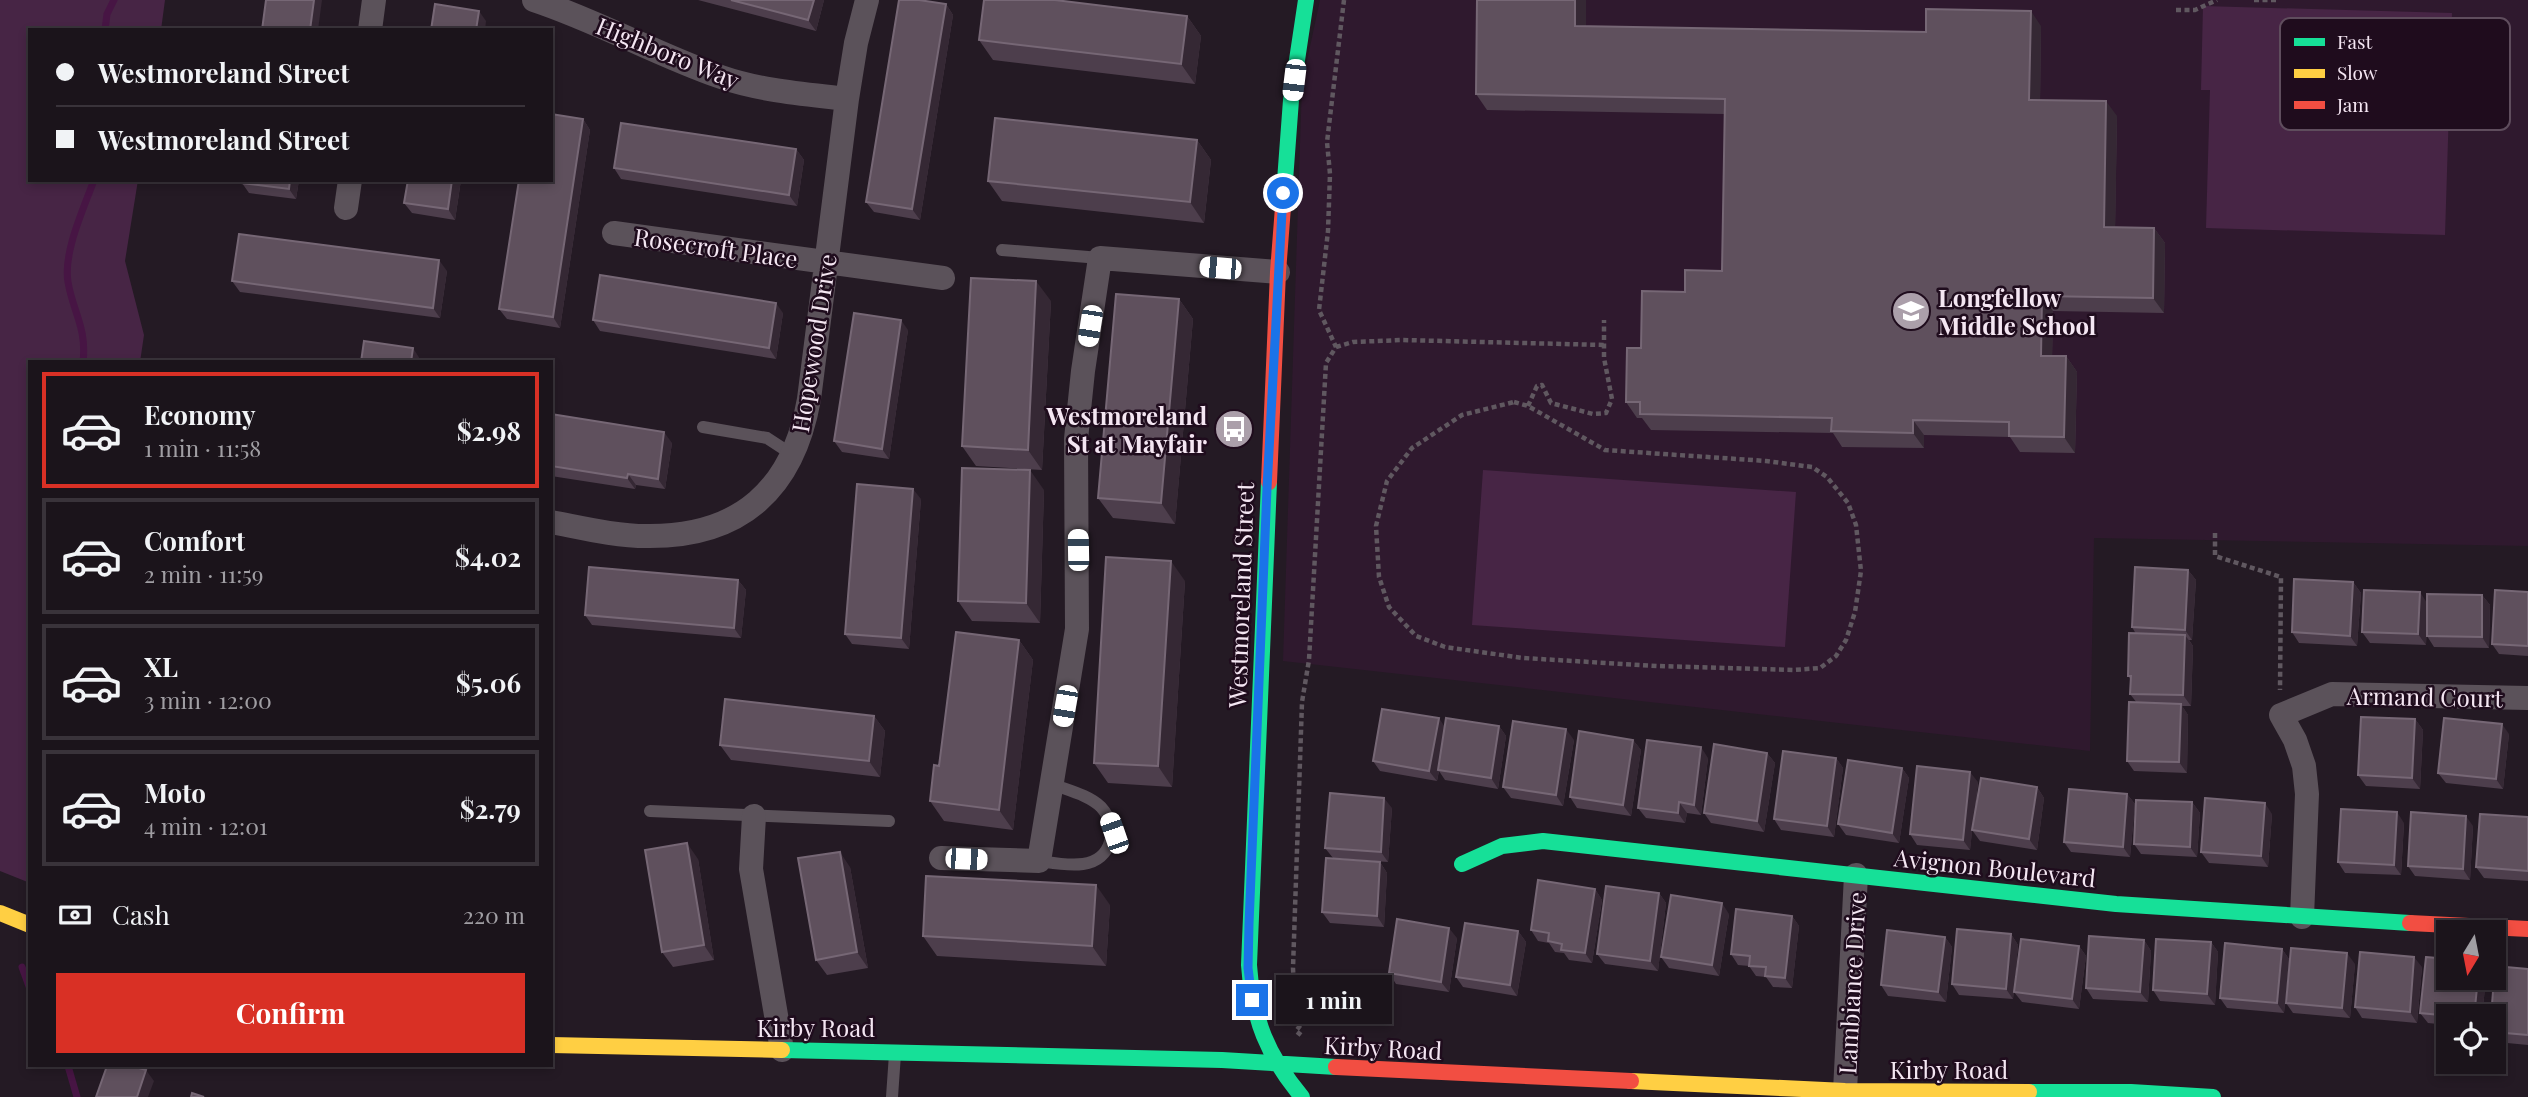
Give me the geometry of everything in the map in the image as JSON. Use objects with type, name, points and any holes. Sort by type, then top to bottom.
[{"type":"main road","name":"Westmoreland Street","points":[[1301,1097],[1275,1062],[1252,1000],[1248,951],[1278,272],[1288,134],[1306,0]]},
{"type":"main road","name":"Avignon Boulevard","points":[[1462,864],[1502,846],[1543,841],[2116,904],[2528,929]]},
{"type":"main road","points":[[0,913],[28,924]]},
{"type":"main road","name":"Kirby Road","points":[[553,1045],[895,1050],[1275,1062],[1696,1091],[2131,1092],[2213,1097]]},
{"type":"street","points":[[370,28],[374,0]]},
{"type":"street","name":"Highboro Way","points":[[534,0],[724,78],[772,89],[847,99]]},
{"type":"street","name":"Hopewood Drive","points":[[553,522],[645,536],[696,531],[725,522],[756,502],[779,480],[793,455],[808,406],[847,99],[856,43],[867,0]]},
{"type":"street","points":[[346,208],[350,182]]},
{"type":"street","name":"Rosecroft Place","points":[[614,233],[943,278]]},
{"type":"street","points":[[941,858],[1039,861],[1077,629],[1076,439],[1100,258],[1278,272]]},
{"type":"street","name":"Armand Court","points":[[2281,715],[2332,694],[2528,698]]},
{"type":"street","points":[[2281,715],[2295,740],[2304,766],[2307,794],[2302,917]]},
{"type":"street","points":[[754,816],[751,869],[782,1050]]},
{"type":"street","name":"Lambiance Drive","points":[[1845,1091],[1856,875]]},
{"type":"lane","points":[[1002,250],[1100,258]]},
{"type":"lane","points":[[703,427],[767,438],[793,455]]},
{"type":"lane","points":[[1039,861],[1085,864],[1099,859],[1108,849],[1114,833],[1100,806],[1052,784]]},
{"type":"lane","points":[[650,811],[889,821]]},
{"type":"lane","points":[[892,1097],[895,1050]]},
{"type":"path","points":[[1336,347],[1319,310],[1328,231],[1330,174],[1327,142],[1344,0]]},
{"type":"path","points":[[2176,10],[2195,10],[2217,0]]},
{"type":"path","points":[[2254,0],[2278,0]]},
{"type":"path","points":[[1528,406],[1537,386],[1542,385],[1551,403],[1593,414],[1605,413],[1612,400],[1604,345],[1604,320]]},
{"type":"path","points":[[1306,1039],[1296,1031],[1302,1023],[1297,1016],[1293,968],[1302,702],[1322,470],[1326,363],[1336,347],[1353,342],[1402,340],[1604,345]]},
{"type":"path","points":[[1514,402],[1528,406],[1605,450],[1766,461],[1812,467],[1827,477],[1847,503],[1856,525],[1861,571],[1855,612],[1846,640],[1836,656],[1820,668],[1794,670],[1657,666],[1523,658],[1445,647],[1416,636],[1389,607],[1379,578],[1376,526],[1387,481],[1412,448],[1462,415],[1514,402]]},
{"type":"path","points":[[2215,533],[2215,556],[2281,577],[2281,715]]},
{"type":"shaded area","points":[[0,0],[165,0],[161,28],[28,28],[28,182],[138,182],[125,261],[144,335],[140,360],[28,360],[28,882],[0,871]]},
{"type":"shaded area","name":"Longfellow Middle School","points":[[1320,0],[2528,0],[2528,546],[2094,538],[2090,751],[1283,661],[1302,84]]},
{"type":"shaded area","points":[[2203,6],[2452,13],[2452,18],[2280,18],[2280,130],[2448,130],[2445,235],[2206,228],[2210,90],[2201,90]]},
{"type":"shaded area","points":[[1483,470],[1796,492],[1785,647],[1472,625]]},
{"type":"building","points":[[266,0],[314,0],[310,28],[262,28]]},
{"type":"building","points":[[731,0],[814,0],[808,20]]},
{"type":"building","points":[[899,0],[946,4],[912,209],[866,202]]},
{"type":"building","points":[[984,0],[1055,0],[1187,16],[1181,64],[979,40]]},
{"type":"building","points":[[1477,0],[1575,0],[1575,26],[1926,32],[1926,9],[2031,11],[2029,100],[2106,101],[2104,227],[2154,228],[2153,298],[2042,296],[2041,356],[2066,356],[2064,437],[2009,436],[2009,422],[1913,420],[1913,433],[1831,431],[1832,418],[1640,414],[1640,402],[1626,402],[1627,348],[1641,348],[1642,291],[1685,292],[1685,270],[1722,271],[1725,99],[1476,94]]},
{"type":"building","points":[[435,4],[479,11],[476,28],[431,28]]},
{"type":"building","points":[[553,114],[583,119],[553,317],[499,309],[519,182],[553,182]]},
{"type":"building","points":[[995,118],[1197,140],[1190,202],[988,181]]},
{"type":"building","points":[[621,123],[796,149],[789,195],[614,168]]},
{"type":"building","points":[[242,182],[290,182],[289,189]]},
{"type":"building","points":[[408,182],[452,182],[448,209],[404,203]]},
{"type":"building","points":[[239,234],[439,260],[433,308],[232,281]]},
{"type":"building","points":[[600,275],[776,303],[769,348],[593,320]]},
{"type":"building","points":[[971,278],[1036,281],[1028,450],[962,446]]},
{"type":"building","points":[[1116,294],[1179,299],[1161,503],[1098,498]]},
{"type":"building","points":[[854,313],[901,320],[882,449],[834,441]]},
{"type":"building","points":[[364,341],[413,348],[411,360],[361,360]]},
{"type":"building","points":[[553,414],[664,432],[658,479],[628,474],[627,478],[553,466]]},
{"type":"building","points":[[962,468],[1030,470],[1026,603],[958,601]]},
{"type":"building","points":[[857,484],[913,489],[901,638],[845,634]]},
{"type":"building","points":[[1106,557],[1171,561],[1158,766],[1094,763]]},
{"type":"building","points":[[589,567],[738,580],[734,628],[585,615]]},
{"type":"building","points":[[2135,567],[2188,570],[2185,630],[2132,627]]},
{"type":"building","points":[[2294,579],[2353,582],[2350,636],[2292,632]]},
{"type":"building","points":[[2364,590],[2420,592],[2418,634],[2362,632]]},
{"type":"building","points":[[2495,590],[2528,592],[2528,646],[2492,644]]},
{"type":"building","points":[[2427,594],[2482,595],[2482,637],[2427,636]]},
{"type":"building","points":[[956,632],[1019,640],[999,810],[930,801],[934,765],[939,766]]},
{"type":"building","points":[[2129,633],[2185,635],[2183,695],[2130,694]]},
{"type":"building","points":[[725,699],[874,716],[869,761],[720,745]]},
{"type":"building","points":[[2129,702],[2181,704],[2179,762],[2127,761]]},
{"type":"building","points":[[1382,709],[1439,718],[1429,771],[1373,761]]},
{"type":"building","points":[[2361,717],[2415,719],[2412,778],[2358,775]]},
{"type":"building","points":[[1446,718],[1499,726],[1491,778],[1438,770]]},
{"type":"building","points":[[2444,718],[2502,724],[2496,779],[2438,773]]},
{"type":"building","points":[[1513,721],[1566,729],[1556,795],[1503,787]]},
{"type":"building","points":[[1579,731],[1633,740],[1623,805],[1570,797]]},
{"type":"building","points":[[1647,740],[1701,747],[1694,805],[1679,802],[1678,813],[1638,808]]},
{"type":"building","points":[[1714,744],[1767,753],[1757,821],[1704,813]]},
{"type":"building","points":[[1783,751],[1836,758],[1827,826],[1774,819]]},
{"type":"building","points":[[1848,760],[1902,768],[1892,833],[1838,824]]},
{"type":"building","points":[[1917,766],[1970,772],[1963,840],[1910,834]]},
{"type":"building","points":[[1981,778],[2037,787],[2029,839],[1972,830]]},
{"type":"building","points":[[2069,789],[2127,794],[2123,847],[2064,842]]},
{"type":"building","points":[[1330,793],[1384,798],[1381,852],[1325,848]]},
{"type":"building","points":[[2205,798],[2265,803],[2261,856],[2201,852]]},
{"type":"building","points":[[2136,800],[2192,802],[2190,847],[2134,844]]},
{"type":"building","points":[[2341,809],[2397,812],[2394,865],[2338,862]]},
{"type":"building","points":[[2411,812],[2466,816],[2463,869],[2408,866]]},
{"type":"building","points":[[2480,814],[2528,817],[2528,871],[2476,867]]},
{"type":"building","points":[[687,843],[704,945],[662,952],[645,850]]},
{"type":"building","points":[[840,852],[857,952],[816,960],[798,858]]},
{"type":"building","points":[[1326,858],[1380,862],[1377,916],[1322,912]]},
{"type":"building","points":[[926,876],[1096,885],[1092,946],[923,936]]},
{"type":"building","points":[[1538,880],[1595,889],[1585,953],[1561,950],[1562,944],[1548,941],[1549,933],[1531,930]]},
{"type":"building","points":[[1606,886],[1659,893],[1650,961],[1597,954]]},
{"type":"building","points":[[1671,895],[1722,903],[1712,965],[1661,957]]},
{"type":"building","points":[[1736,909],[1792,916],[1785,978],[1765,976],[1766,967],[1749,966],[1750,956],[1731,954]]},
{"type":"building","points":[[1397,919],[1449,928],[1441,982],[1389,973]]},
{"type":"building","points":[[1465,923],[1518,931],[1510,985],[1456,977]]},
{"type":"building","points":[[1957,929],[2011,934],[2006,989],[1952,984]]},
{"type":"building","points":[[1887,930],[1945,937],[1938,992],[1881,985]]},
{"type":"building","points":[[2089,936],[2144,940],[2140,992],[2086,988]]},
{"type":"building","points":[[2021,939],[2079,946],[2072,999],[2014,992]]},
{"type":"building","points":[[2156,939],[2211,942],[2207,994],[2153,990]]},
{"type":"building","points":[[2225,943],[2282,949],[2277,1003],[2220,998]]},
{"type":"building","points":[[2291,948],[2347,953],[2342,1008],[2286,1003]]},
{"type":"building","points":[[2360,952],[2414,957],[2410,1012],[2355,1007]]},
{"type":"building","points":[[2426,957],[2436,958],[2436,990],[2477,990],[2475,1004],[2436,1004],[2436,1015],[2420,1013]]},
{"type":"building","points":[[2506,967],[2528,969],[2528,1035],[2506,1033],[2506,1004],[2492,1004],[2493,990],[2506,990]]},
{"type":"building","points":[[107,1067],[136,1067],[146,1070],[137,1097],[96,1097]]},
{"type":"waterway","points":[[105,28],[107,14],[114,0]]},
{"type":"waterway","points":[[83,360],[83,339],[70,293],[67,270],[75,230],[93,182]]},
{"type":"waterway","points":[[22,967],[28,984]]},
{"type":"waterway","points":[[68,1067],[77,1097]]},
{"type":"traffic: fast","points":[[1284,194],[1291,100],[1306,0]]},
{"type":"traffic: fast","points":[[1269,482],[1249,965],[1254,1003],[1264,1036],[1280,1066],[1302,1097]]},
{"type":"traffic: fast","points":[[1462,864],[1502,846],[1543,841],[2116,904],[2410,923]]},
{"type":"traffic: fast","points":[[782,1050],[1222,1060],[1336,1067]]},
{"type":"traffic: fast","points":[[2029,1092],[2131,1092],[2213,1097]]},
{"type":"traffic: slow","points":[[0,913],[28,924]]},
{"type":"traffic: slow","points":[[553,1045],[782,1050]]},
{"type":"traffic: slow","points":[[1631,1081],[1845,1091],[2029,1092]]},
{"type":"traffic: jam","points":[[1269,482],[1284,194]]},
{"type":"traffic: jam","points":[[2410,923],[2528,929]]},
{"type":"traffic: jam","points":[[1336,1067],[1631,1081]]},
{"type":"place","name":"Longfellow Middle School","points":[[1911,311]]},
{"type":"place","name":"Westmoreland St at Mayfair","points":[[1234,429]]},
{"type":"route","points":[[1252,1000],[1248,968],[1249,924],[1267,488],[1283,193]]}]
